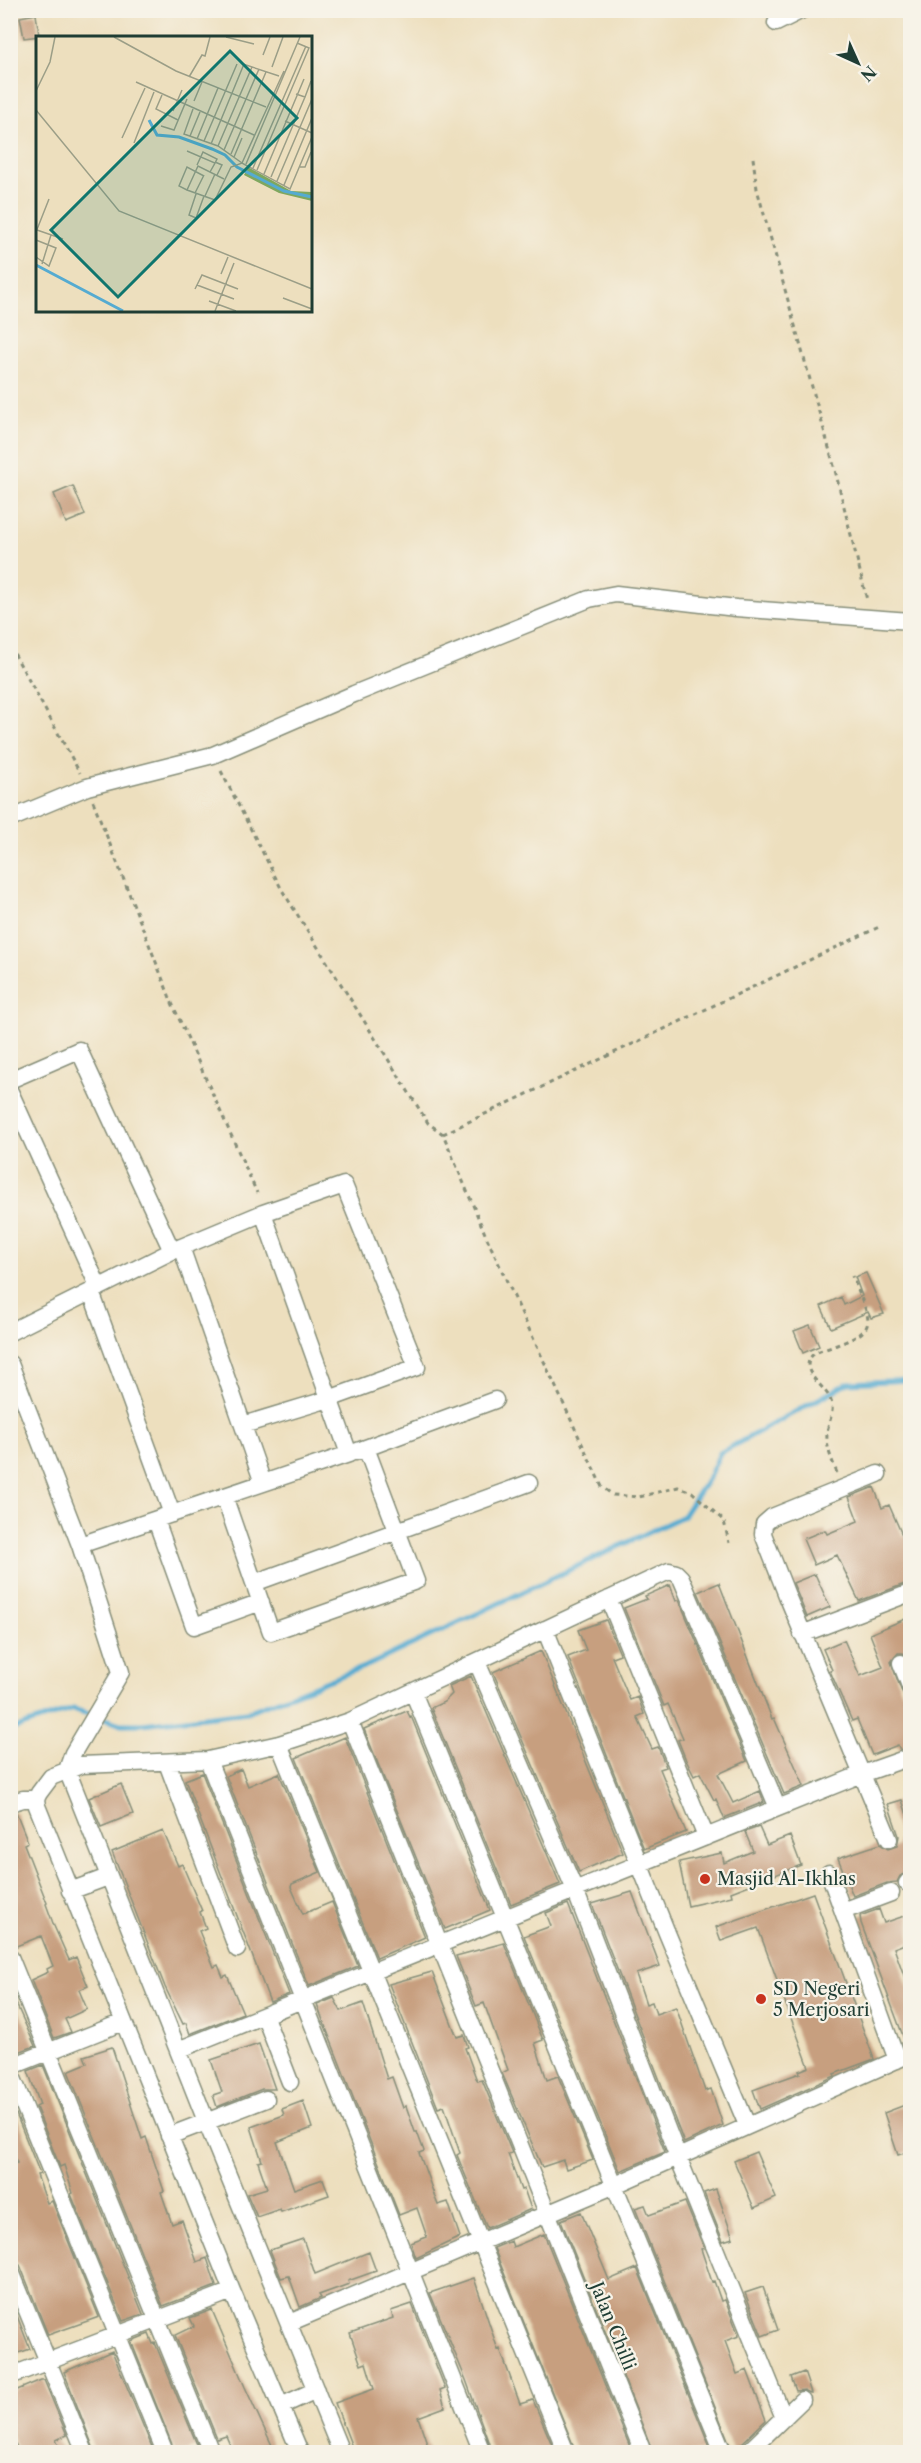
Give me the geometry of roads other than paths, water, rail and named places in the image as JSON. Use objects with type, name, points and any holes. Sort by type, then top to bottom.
[{"type":"street","points":[[776,23],[802,10]]},
{"type":"street","points":[[10,819],[87,787],[213,755],[589,599],[616,594],[736,608],[910,621]]},
{"type":"street","points":[[10,1080],[79,1050],[177,1249],[263,1483]]},
{"type":"street","points":[[10,1092],[95,1290],[172,1514]]},
{"type":"street","points":[[10,1332],[177,1249],[263,1213],[344,1185],[417,1367],[329,1399],[243,1425]]},
{"type":"street","points":[[263,1213],[349,1454]]},
{"type":"street","points":[[10,1364],[80,1545],[121,1672],[73,1753],[67,1770],[206,2121],[341,2452]]},
{"type":"street","points":[[80,1545],[349,1454],[495,1400]]},
{"type":"street","points":[[224,1496],[271,1632],[416,1581],[366,1448]]},
{"type":"street","points":[[878,1474],[772,1517],[764,1524],[763,1534],[802,1634],[889,1839]]},
{"type":"street","points":[[254,1583],[529,1483]]},
{"type":"street","points":[[156,1520],[194,1626],[261,1602]]},
{"type":"street","points":[[300,2452],[232,2291],[70,1891],[36,1799],[43,1785],[51,1777],[91,1763],[167,1763],[208,1760],[279,1744],[350,1721],[669,1571],[681,1578],[778,1808]]},
{"type":"street","points":[[802,1634],[910,1593]]},
{"type":"street","points":[[609,1599],[706,1837]]},
{"type":"street","points":[[545,1629],[747,2125]]},
{"type":"street","points":[[477,1662],[575,1890],[678,2157],[784,2418]]},
{"type":"street","points":[[901,1663],[910,1686]]},
{"type":"street","points":[[413,1692],[723,2452]]},
{"type":"street","name":"Jalan Chilli","points":[[350,1721],[643,2452]]},
{"type":"street","points":[[279,1744],[566,2452]]},
{"type":"street","points":[[178,2050],[265,2017],[439,1944],[862,1774],[910,1757]]},
{"type":"street","points":[[208,1760],[482,2452]]},
{"type":"street","points":[[167,1763],[237,1949]]},
{"type":"street","points":[[10,1803],[23,1799],[36,1799]]},
{"type":"street","points":[[290,2324],[613,2186],[904,2057],[829,1873]]},
{"type":"street","points":[[70,1891],[108,1877]]},
{"type":"street","points":[[843,1911],[891,1893]]},
{"type":"street","points":[[10,1957],[47,2053],[211,2452]]},
{"type":"street","points":[[265,2017],[290,2082]]},
{"type":"street","points":[[123,2022],[10,2069],[165,2452]]},
{"type":"street","points":[[169,2136],[266,2099]]},
{"type":"street","points":[[10,2269],[85,2452]]},
{"type":"street","points":[[10,2376],[232,2291]]},
{"type":"street","points":[[281,2406],[316,2390]]},
{"type":"street","points":[[748,2452],[802,2400]]},
{"type":"waterway","points":[[10,1730],[73,1709],[120,1724],[142,1724],[247,1712],[369,1665],[683,1516],[710,1475],[720,1453],[848,1383],[910,1380]]},
{"type":"place","name":"Masjid Al-Ikhlas","points":[[705,1879]]},
{"type":"place","name":"SD Negeri 5 Merjosari","points":[[761,1999]]}]
